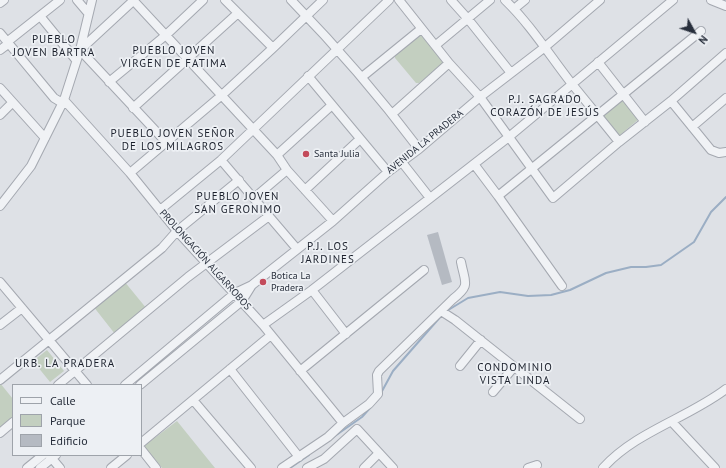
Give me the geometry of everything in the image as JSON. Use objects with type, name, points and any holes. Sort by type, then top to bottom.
[{"type":"street","points":[[0,3],[4,0]]},
{"type":"street","points":[[0,50],[60,0]]},
{"type":"street","points":[[77,0],[88,13]]},
{"type":"street","points":[[0,206],[31,166],[64,100],[80,50],[92,0]]},
{"type":"street","points":[[80,50],[133,0],[277,155],[287,170],[333,221]]},
{"type":"street","points":[[109,82],[166,35],[203,0]]},
{"type":"street","points":[[225,0],[273,48]]},
{"type":"street","points":[[290,0],[337,48],[419,149]]},
{"type":"street","points":[[130,174],[222,95],[323,0]]},
{"type":"street","points":[[160,210],[221,160],[254,130],[337,48],[389,0]]},
{"type":"street","points":[[398,0],[436,45],[449,63],[480,97],[510,136],[553,198],[619,142],[671,101],[726,52]]},
{"type":"street","points":[[451,0],[511,73]]},
{"type":"street","points":[[436,45],[490,0]]},
{"type":"street","points":[[505,0],[545,47],[572,84],[619,142]]},
{"type":"street","points":[[514,9],[525,0]]},
{"type":"street","name":"AVENIDA LA PRADERA","points":[[126,384],[235,293],[252,285],[333,221],[388,172],[419,149],[480,97],[545,47],[600,0]]},
{"type":"street","points":[[264,325],[312,290],[510,136],[672,0]]},
{"type":"street","points":[[711,0],[726,6]]},
{"type":"street","points":[[134,108],[238,13]]},
{"type":"street","points":[[40,16],[76,60]]},
{"type":"street","points":[[362,77],[421,29]]},
{"type":"street","points":[[498,196],[701,31]]},
{"type":"street","name":"PROLONGACIÓN ALGARROBOS","points":[[0,33],[54,98],[59,101],[64,100],[130,174],[178,231],[264,325],[343,423]]},
{"type":"street","points":[[80,50],[166,142]]},
{"type":"street","points":[[598,62],[645,122]]},
{"type":"street","points":[[392,114],[449,63]]},
{"type":"street","points":[[308,76],[388,172]]},
{"type":"street","points":[[0,88],[45,138]]},
{"type":"street","points":[[692,127],[726,98]]},
{"type":"street","points":[[671,101],[711,150],[719,153],[726,152]]},
{"type":"street","points":[[0,115],[12,103]]},
{"type":"street","points":[[277,155],[332,105]]},
{"type":"street","points":[[304,190],[360,139]]},
{"type":"street","points":[[221,160],[297,249]]},
{"type":"street","points":[[402,162],[430,198]]},
{"type":"street","points":[[474,164],[562,286]]},
{"type":"street","points":[[254,198],[287,170]]},
{"type":"street","points":[[0,380],[162,248],[178,231],[239,180]]},
{"type":"street","points":[[59,384],[188,277],[208,264],[269,216]]},
{"type":"street","points":[[282,468],[328,437],[343,423],[369,404],[378,394],[377,375],[379,370],[443,312],[453,299],[463,292],[466,285],[461,262]]},
{"type":"street","points":[[300,371],[424,270]]},
{"type":"street","points":[[0,282],[86,384]]},
{"type":"street","name":"AVENIDA LA PRADERA","points":[[141,384],[242,301],[252,285]]},
{"type":"street","points":[[312,290],[346,334]]},
{"type":"street","points":[[0,326],[22,308]]},
{"type":"street","points":[[443,312],[481,340],[580,419]]},
{"type":"street","points":[[142,442],[271,335]]},
{"type":"street","points":[[460,366],[481,340]]},
{"type":"street","points":[[493,392],[514,367]]},
{"type":"street","points":[[230,369],[299,457]]},
{"type":"street","points":[[603,468],[628,446],[711,400],[726,389]]},
{"type":"street","points":[[193,400],[251,468]]},
{"type":"street","points":[[672,422],[715,468]]},
{"type":"street","points":[[0,433],[12,423]]},
{"type":"street","points":[[307,468],[324,459],[357,429],[393,468]]},
{"type":"street","points":[[142,450],[156,468]]},
{"type":"street","points":[[364,468],[379,453]]},
{"type":"street","points":[[27,468],[42,456]]},
{"type":"street","points":[[40,468],[52,456],[60,468]]},
{"type":"street","points":[[111,468],[126,456]]},
{"type":"street","points":[[528,468],[537,465]]},
{"type":"green space","points":[[419,35],[421,35],[443,61],[443,64],[419,83],[416,83],[395,58],[395,55]]},
{"type":"green space","points":[[622,98],[639,119],[619,136],[601,115]]},
{"type":"green space","points":[[124,281],[147,309],[115,334],[93,306]]},
{"type":"green space","points":[[47,350],[64,371],[50,382],[33,361]]},
{"type":"green space","points":[[0,383],[12,398],[12,421],[0,428]]},
{"type":"green space","points":[[177,421],[215,468],[162,468],[144,446]]},
{"type":"building","points":[[438,232],[452,282],[442,285],[427,235]]},
{"type":"waterway","points":[[445,312],[468,298],[500,292],[528,296],[551,295],[570,290],[606,273],[631,267],[661,265],[694,242],[711,212],[726,197]]},
{"type":"waterway","points":[[381,393],[393,371],[442,315]]},
{"type":"waterway","points":[[332,438],[362,417],[370,408]]},
{"type":"waterway","points":[[290,468],[309,455]]},
{"type":"place","name":"Santa Julia","points":[[306,154]]},
{"type":"place","name":"Botica La Pradera","points":[[263,282]]},
{"type":"district","name":"PUEBLO JOVEN BARTRA","points":[[54,46]]},
{"type":"district","name":"PUEBLO JOVEN VIRGEN DE FATIMA","points":[[174,57]]},
{"type":"district","name":"P.J. SAGRADO CORAZÓN DE JESÚS","points":[[545,106]]},
{"type":"district","name":"PUEBLO JOVEN SEÑOR DE LOS MILAGROS","points":[[173,140]]},
{"type":"district","name":"PUEBLO JOVEN SAN GERONIMO","points":[[238,203]]},
{"type":"district","name":"P.J. LOS JARDINES","points":[[328,253]]},
{"type":"district","name":"URB. LA PRADERA","points":[[65,364]]},
{"type":"district","name":"CONDOMINIO VISTA LINDA","points":[[515,374]]}]
